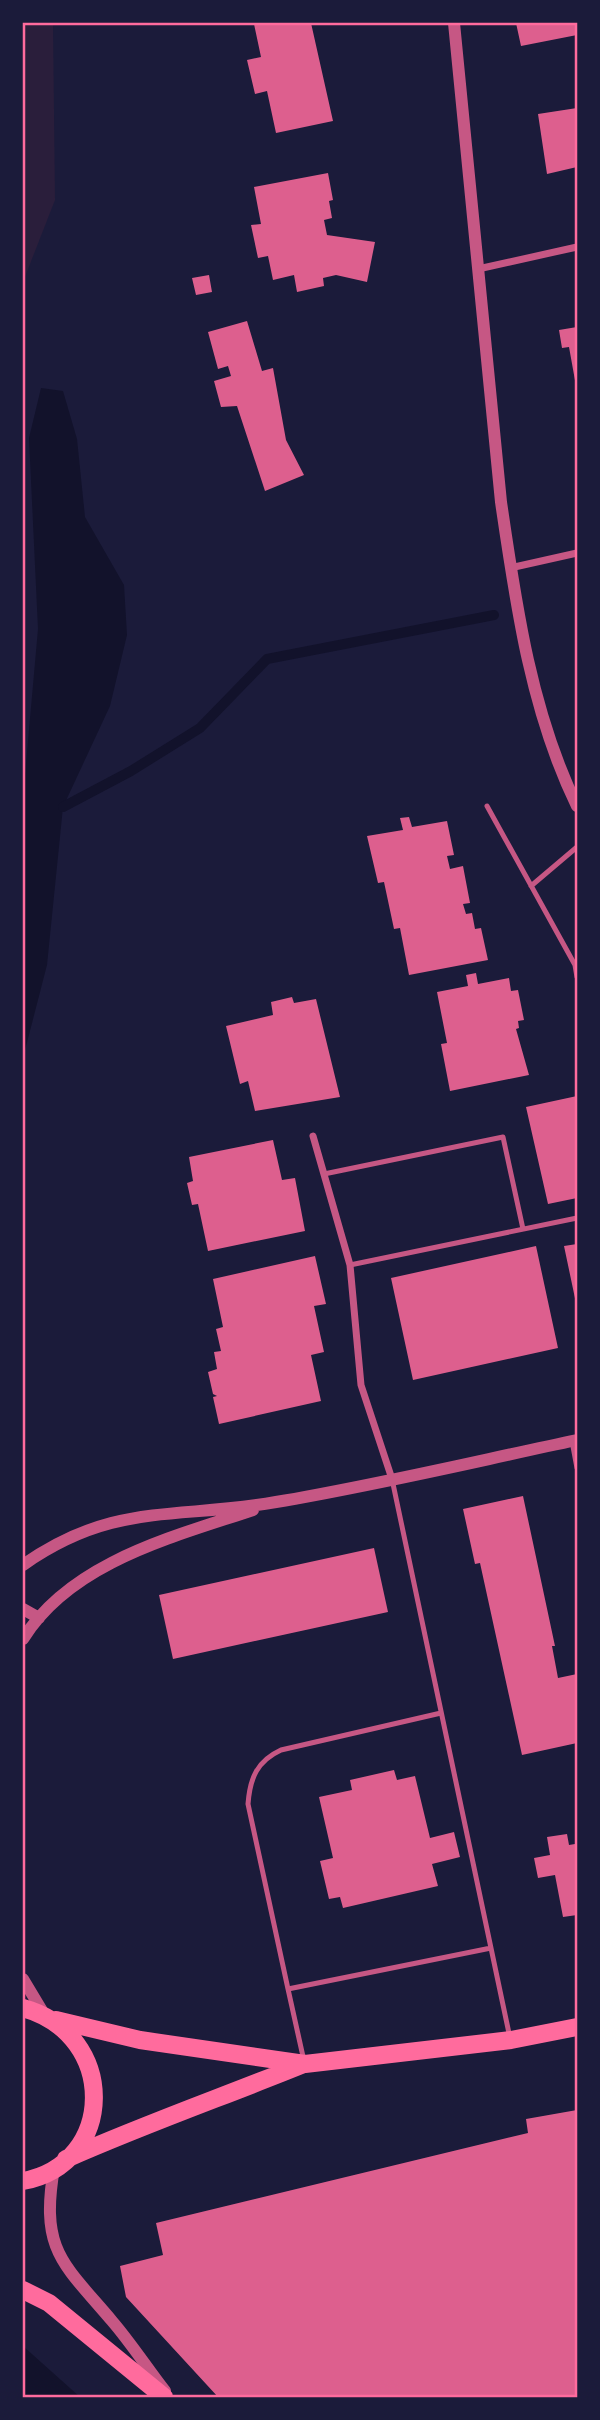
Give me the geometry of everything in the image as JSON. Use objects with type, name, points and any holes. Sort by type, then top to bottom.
[{"type":"main road","points":[[23,2008],[140,2040],[305,2064],[511,2040],[577,2027]]},
{"type":"main road","points":[[50,2017],[75,2039],[82,2050],[88,2061],[94,2087],[92,2113],[83,2138],[60,2163]]},
{"type":"main road","points":[[23,2181],[148,2123],[305,2064]]},
{"type":"main road","points":[[23,2290],[48,2303],[164,2397]]},
{"type":"street","points":[[454,23],[510,568],[547,734],[577,807]]},
{"type":"street","points":[[478,269],[577,247]]},
{"type":"street","points":[[510,568],[577,553]]},
{"type":"street","points":[[313,1136],[350,1265],[361,1385],[392,1479]]},
{"type":"street","points":[[23,1565],[74,1534],[126,1518],[273,1503],[575,1440]]},
{"type":"street","points":[[23,1639],[39,1618],[73,1589],[128,1555],[273,1503]]},
{"type":"street","points":[[23,1609],[39,1618]]},
{"type":"street","points":[[23,1979],[50,2017]]},
{"type":"street","points":[[60,2163],[49,2196],[49,2227],[56,2252],[66,2269],[114,2323],[169,2397]]},
{"type":"lane","points":[[487,806],[575,965],[577,977]]},
{"type":"lane","points":[[531,886],[577,847]]},
{"type":"lane","points":[[324,1174],[503,1137],[523,1229]]},
{"type":"lane","points":[[350,1265],[577,1218]]},
{"type":"lane","points":[[575,1440],[577,1468]]},
{"type":"lane","points":[[392,1479],[511,2040]]},
{"type":"lane","points":[[305,2064],[247,1804],[249,1786],[266,1757],[281,1750],[441,1713]]},
{"type":"lane","points":[[288,1989],[491,1948]]},
{"type":"shaded area","points":[[23,23],[53,23],[55,200],[23,282]]},
{"type":"shaded area","points":[[41,388],[63,391],[77,439],[85,517],[124,585],[127,635],[110,706],[63,807],[47,965],[23,1058],[23,797],[38,629],[29,438]]},
{"type":"shaded area","points":[[23,2346],[80,2397],[23,2397]]},
{"type":"building","points":[[311,23],[333,121],[276,133],[267,91],[255,94],[247,60],[261,57],[254,24]]},
{"type":"building","points":[[516,23],[577,23],[577,35],[521,46]]},
{"type":"building","points":[[577,108],[577,167],[547,174],[538,114]]},
{"type":"building","points":[[328,173],[333,200],[329,201],[332,218],[324,220],[327,235],[375,242],[367,282],[336,275],[323,278],[324,286],[297,292],[294,275],[273,280],[268,256],[258,258],[251,225],[261,224],[254,187]]},
{"type":"building","points":[[209,275],[212,292],[196,295],[192,278]]},
{"type":"building","points":[[247,321],[262,371],[273,368],[286,440],[304,475],[265,491],[237,406],[221,407],[214,381],[231,376],[228,366],[218,369],[208,332]]},
{"type":"building","points":[[577,327],[576,386],[569,347],[562,348],[559,330]]},
{"type":"building","points":[[409,817],[412,827],[447,821],[454,855],[447,856],[450,869],[463,866],[470,903],[463,904],[466,914],[472,913],[475,929],[481,928],[488,960],[409,975],[400,928],[394,929],[384,882],[378,883],[367,836],[403,830],[400,818]]},
{"type":"building","points":[[476,973],[478,984],[509,978],[511,991],[518,990],[524,1020],[518,1021],[519,1028],[516,1029],[529,1075],[450,1091],[441,1044],[447,1043],[437,992],[468,986],[466,975]]},
{"type":"building","points":[[292,997],[294,1003],[316,999],[340,1097],[255,1111],[248,1081],[240,1084],[226,1026],[273,1015],[271,1002]]},
{"type":"building","points":[[577,1096],[577,1198],[548,1204],[526,1107]]},
{"type":"building","points":[[273,1140],[282,1180],[295,1178],[305,1231],[208,1251],[198,1204],[192,1205],[187,1183],[193,1181],[189,1157]]},
{"type":"building","points":[[577,1244],[577,1303],[576,1303],[564,1246]]},
{"type":"building","points":[[536,1246],[558,1348],[413,1380],[391,1278]]},
{"type":"building","points":[[315,1256],[326,1304],[314,1306],[324,1352],[311,1355],[321,1401],[219,1424],[213,1397],[217,1396],[213,1394],[208,1372],[217,1369],[214,1352],[221,1351],[216,1329],[223,1327],[213,1279]]},
{"type":"building","points":[[523,1496],[555,1646],[552,1646],[558,1678],[577,1674],[577,1743],[522,1755],[480,1563],[475,1564],[463,1509]]},
{"type":"building","points":[[374,1548],[388,1612],[173,1659],[159,1595]]},
{"type":"building","points":[[394,1770],[397,1780],[415,1776],[430,1838],[454,1832],[460,1857],[432,1864],[438,1886],[343,1908],[340,1897],[329,1899],[320,1861],[333,1858],[319,1797],[352,1790],[350,1780]]},
{"type":"building","points":[[567,1834],[569,1845],[575,1844],[577,1853],[577,1915],[563,1917],[555,1875],[538,1878],[534,1858],[550,1855],[547,1837]]},
{"type":"building","points":[[577,2110],[577,2397],[218,2397],[126,2297],[120,2266],[163,2255],[156,2223],[528,2133],[526,2119]]},
{"type":"waterway","points":[[63,807],[131,771],[200,728],[267,659],[494,615]]}]
